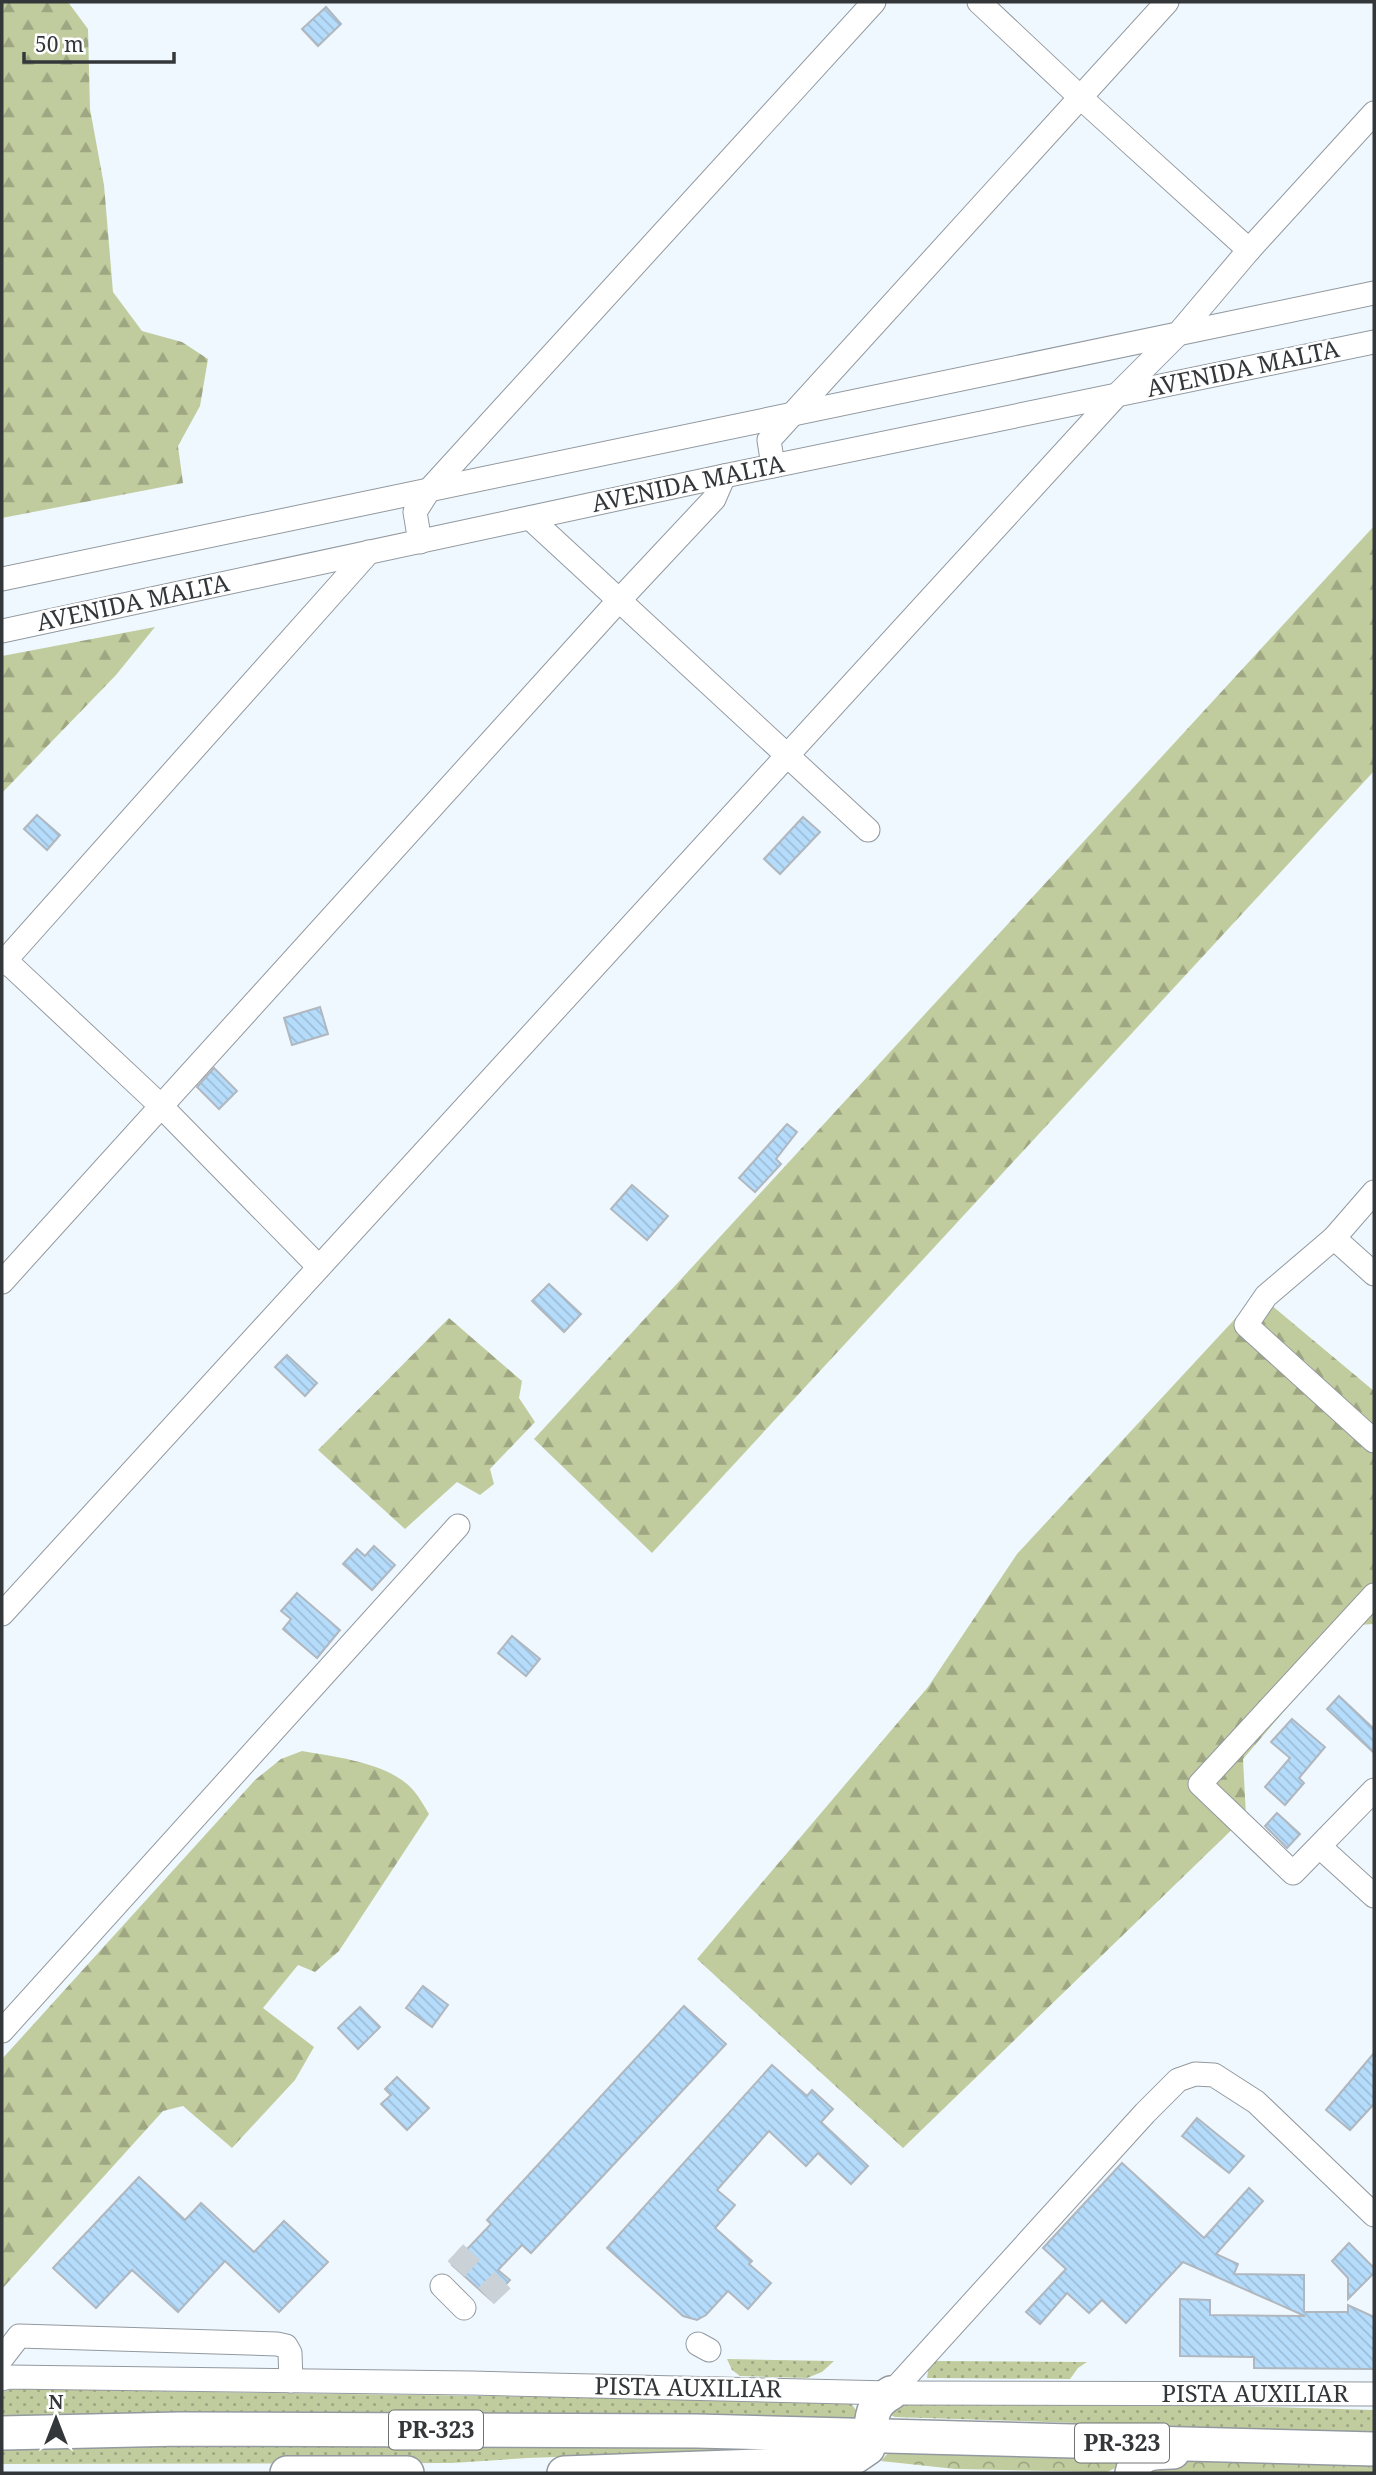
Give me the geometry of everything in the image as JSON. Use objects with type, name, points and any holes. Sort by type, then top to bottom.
[{"type":"highway","name":"PR-323","points":[[2,2433],[208,2429],[683,2431],[871,2409],[1361,2448]]},
{"type":"highway","points":[[564,2473],[839,2463],[868,2448],[871,2409]]},
{"type":"highway","points":[[1132,2473],[1140,2458],[1148,2454],[1361,2448]]},
{"type":"highway","name":"PR-323","points":[[287,2473],[407,2473]]},
{"type":"street","points":[[420,542],[415,512],[429,490],[874,2]]},
{"type":"street","points":[[979,2],[1249,250]]},
{"type":"street","points":[[773,466],[769,440],[1167,2]]},
{"type":"street","points":[[2,1614],[1116,396],[1178,334],[1249,250],[1374,113]]},
{"type":"street","name":"AVENIDA MALTA","points":[[2,579],[1374,293]]},
{"type":"street","name":"AVENIDA MALTA","points":[[2,631],[724,476],[1374,342]]},
{"type":"street","points":[[2,1282],[618,601],[714,499],[724,476]]},
{"type":"street","points":[[530,518],[869,830]]},
{"type":"street","points":[[319,1267],[161,1106],[3,960],[369,552]]},
{"type":"street","points":[[1374,1192],[1334,1238],[1266,1296],[1246,1325],[1374,1441]]},
{"type":"street","points":[[1334,1238],[1374,1274]]},
{"type":"street","points":[[2,2031],[458,1526]]},
{"type":"street","points":[[1374,1595],[1200,1784],[1293,1872],[1374,1790]]},
{"type":"street","points":[[1320,1847],[1374,1896]]},
{"type":"street","points":[[871,2409],[1144,2113],[1178,2080],[1195,2074],[1214,2075],[1256,2102],[1374,2215]]},
{"type":"street","points":[[442,2286],[464,2308]]},
{"type":"street","points":[[2,2358],[19,2336],[276,2344],[286,2346],[290,2353],[291,2381]]},
{"type":"street","points":[[183,2341],[183,2380]]},
{"type":"street","name":"PISTA AUXILIAR","points":[[2,2379],[471,2383],[871,2409],[1374,2394]]},
{"type":"green space","points":[[2,2],[68,2],[88,29],[90,109],[104,185],[113,292],[142,331],[182,342],[208,359],[200,406],[178,446],[183,483],[2,518]]},
{"type":"green space","points":[[1374,526],[1374,771],[652,1553],[534,1439]]},
{"type":"green space","points":[[155,627],[116,675],[2,793],[2,656]]},
{"type":"green space","points":[[1258,1294],[1374,1391],[1374,1624],[1358,1625],[1243,1759],[1246,1816],[903,2148],[697,1959],[928,1687],[1017,1554]]},
{"type":"green space","points":[[449,1318],[522,1381],[519,1398],[535,1422],[490,1469],[494,1484],[480,1495],[457,1482],[405,1529],[318,1450]]},
{"type":"green space","points":[[302,1751],[362,1763],[392,1774],[414,1791],[429,1814],[339,1951],[315,1972],[298,1965],[263,2008],[314,2047],[295,2080],[232,2148],[183,2106],[163,2111],[2,2289],[2,2059],[255,1780],[281,1759]]},
{"type":"green space","points":[[727,2359],[834,2361],[822,2372],[807,2378],[740,2376],[732,2370]]},
{"type":"green space","points":[[935,2361],[1087,2362],[1078,2368],[1070,2379],[927,2378]]},
{"type":"green space","points":[[17,2388],[840,2401],[851,2403],[860,2416],[857,2422],[2,2418],[2,2392]]},
{"type":"green space","points":[[905,2397],[1374,2410],[1374,2433],[895,2417],[887,2414]]},
{"type":"green space","points":[[2,2440],[839,2447],[452,2463],[2,2464]]},
{"type":"green space","points":[[893,2447],[1109,2457],[1119,2459],[1119,2462],[1114,2469],[1107,2472],[955,2469],[881,2461]]},
{"type":"green space","points":[[1172,2459],[1374,2462],[1374,2473],[1153,2472],[1155,2466]]},
{"type":"building","points":[[326,7],[341,24],[318,46],[302,29]]},
{"type":"building","points":[[37,815],[60,835],[47,850],[24,829]]},
{"type":"building","points":[[803,817],[820,832],[780,874],[764,859]]},
{"type":"building","points":[[320,1007],[328,1034],[292,1045],[284,1018]]},
{"type":"building","points":[[214,1068],[237,1091],[219,1109],[197,1087]]},
{"type":"building","points":[[787,1124],[797,1132],[776,1159],[781,1164],[755,1192],[739,1178]]},
{"type":"building","points":[[632,1185],[668,1216],[647,1240],[611,1209]]},
{"type":"building","points":[[549,1284],[581,1314],[564,1332],[532,1301]]},
{"type":"building","points":[[287,1355],[317,1383],[305,1396],[275,1367]]},
{"type":"building","points":[[374,1546],[395,1565],[372,1590],[343,1564],[357,1549],[365,1556]]},
{"type":"building","points":[[297,1593],[340,1630],[317,1658],[283,1629],[291,1619],[281,1611]]},
{"type":"building","points":[[512,1636],[540,1659],[526,1676],[498,1653]]},
{"type":"building","points":[[1339,1696],[1374,1729],[1374,1753],[1327,1709]]},
{"type":"building","points":[[1292,1719],[1325,1747],[1299,1778],[1304,1783],[1285,1805],[1265,1787],[1290,1758],[1271,1742]]},
{"type":"building","points":[[1277,1813],[1300,1834],[1287,1848],[1265,1826]]},
{"type":"building","points":[[423,1986],[448,2005],[432,2027],[406,2008]]},
{"type":"building","points":[[684,2006],[726,2044],[531,2253],[522,2245],[498,2270],[510,2280],[491,2300],[452,2265],[491,2224],[487,2220]]},
{"type":"building","points":[[360,2007],[380,2027],[358,2049],[338,2028]]},
{"type":"building","points":[[1374,2053],[1374,2104],[1350,2130],[1326,2110]]},
{"type":"building","points":[[772,2065],[807,2096],[812,2090],[833,2109],[821,2122],[868,2166],[851,2184],[818,2153],[806,2166],[769,2131],[717,2190],[735,2205],[715,2228],[752,2261],[749,2264],[771,2283],[748,2309],[728,2291],[706,2315],[697,2320],[683,2316],[607,2248]]},
{"type":"building","points":[[397,2077],[429,2108],[407,2130],[381,2104],[391,2095],[385,2089]]},
{"type":"building","points":[[1197,2118],[1244,2156],[1229,2173],[1182,2136]]},
{"type":"building","points":[[1122,2163],[1204,2238],[1249,2188],[1263,2201],[1216,2254],[1238,2264],[1234,2274],[1304,2275],[1304,2312],[1348,2312],[1348,2305],[1374,2317],[1374,2369],[1254,2368],[1254,2357],[1180,2356],[1180,2299],[1210,2300],[1210,2315],[1305,2316],[1183,2262],[1126,2323],[1102,2300],[1089,2313],[1067,2293],[1040,2324],[1026,2312],[1066,2269],[1043,2248]]},
{"type":"building","points":[[139,2177],[185,2220],[201,2203],[254,2252],[284,2221],[328,2262],[279,2312],[225,2261],[178,2312],[132,2270],[96,2308],[53,2268]]},
{"type":"building","points":[[1349,2243],[1374,2268],[1374,2273],[1348,2299],[1348,2278],[1332,2261]]},
{"type":"tunnel","points":[[456,2269],[479,2244]]},
{"type":"tunnel","points":[[486,2296],[506,2277]]}]
